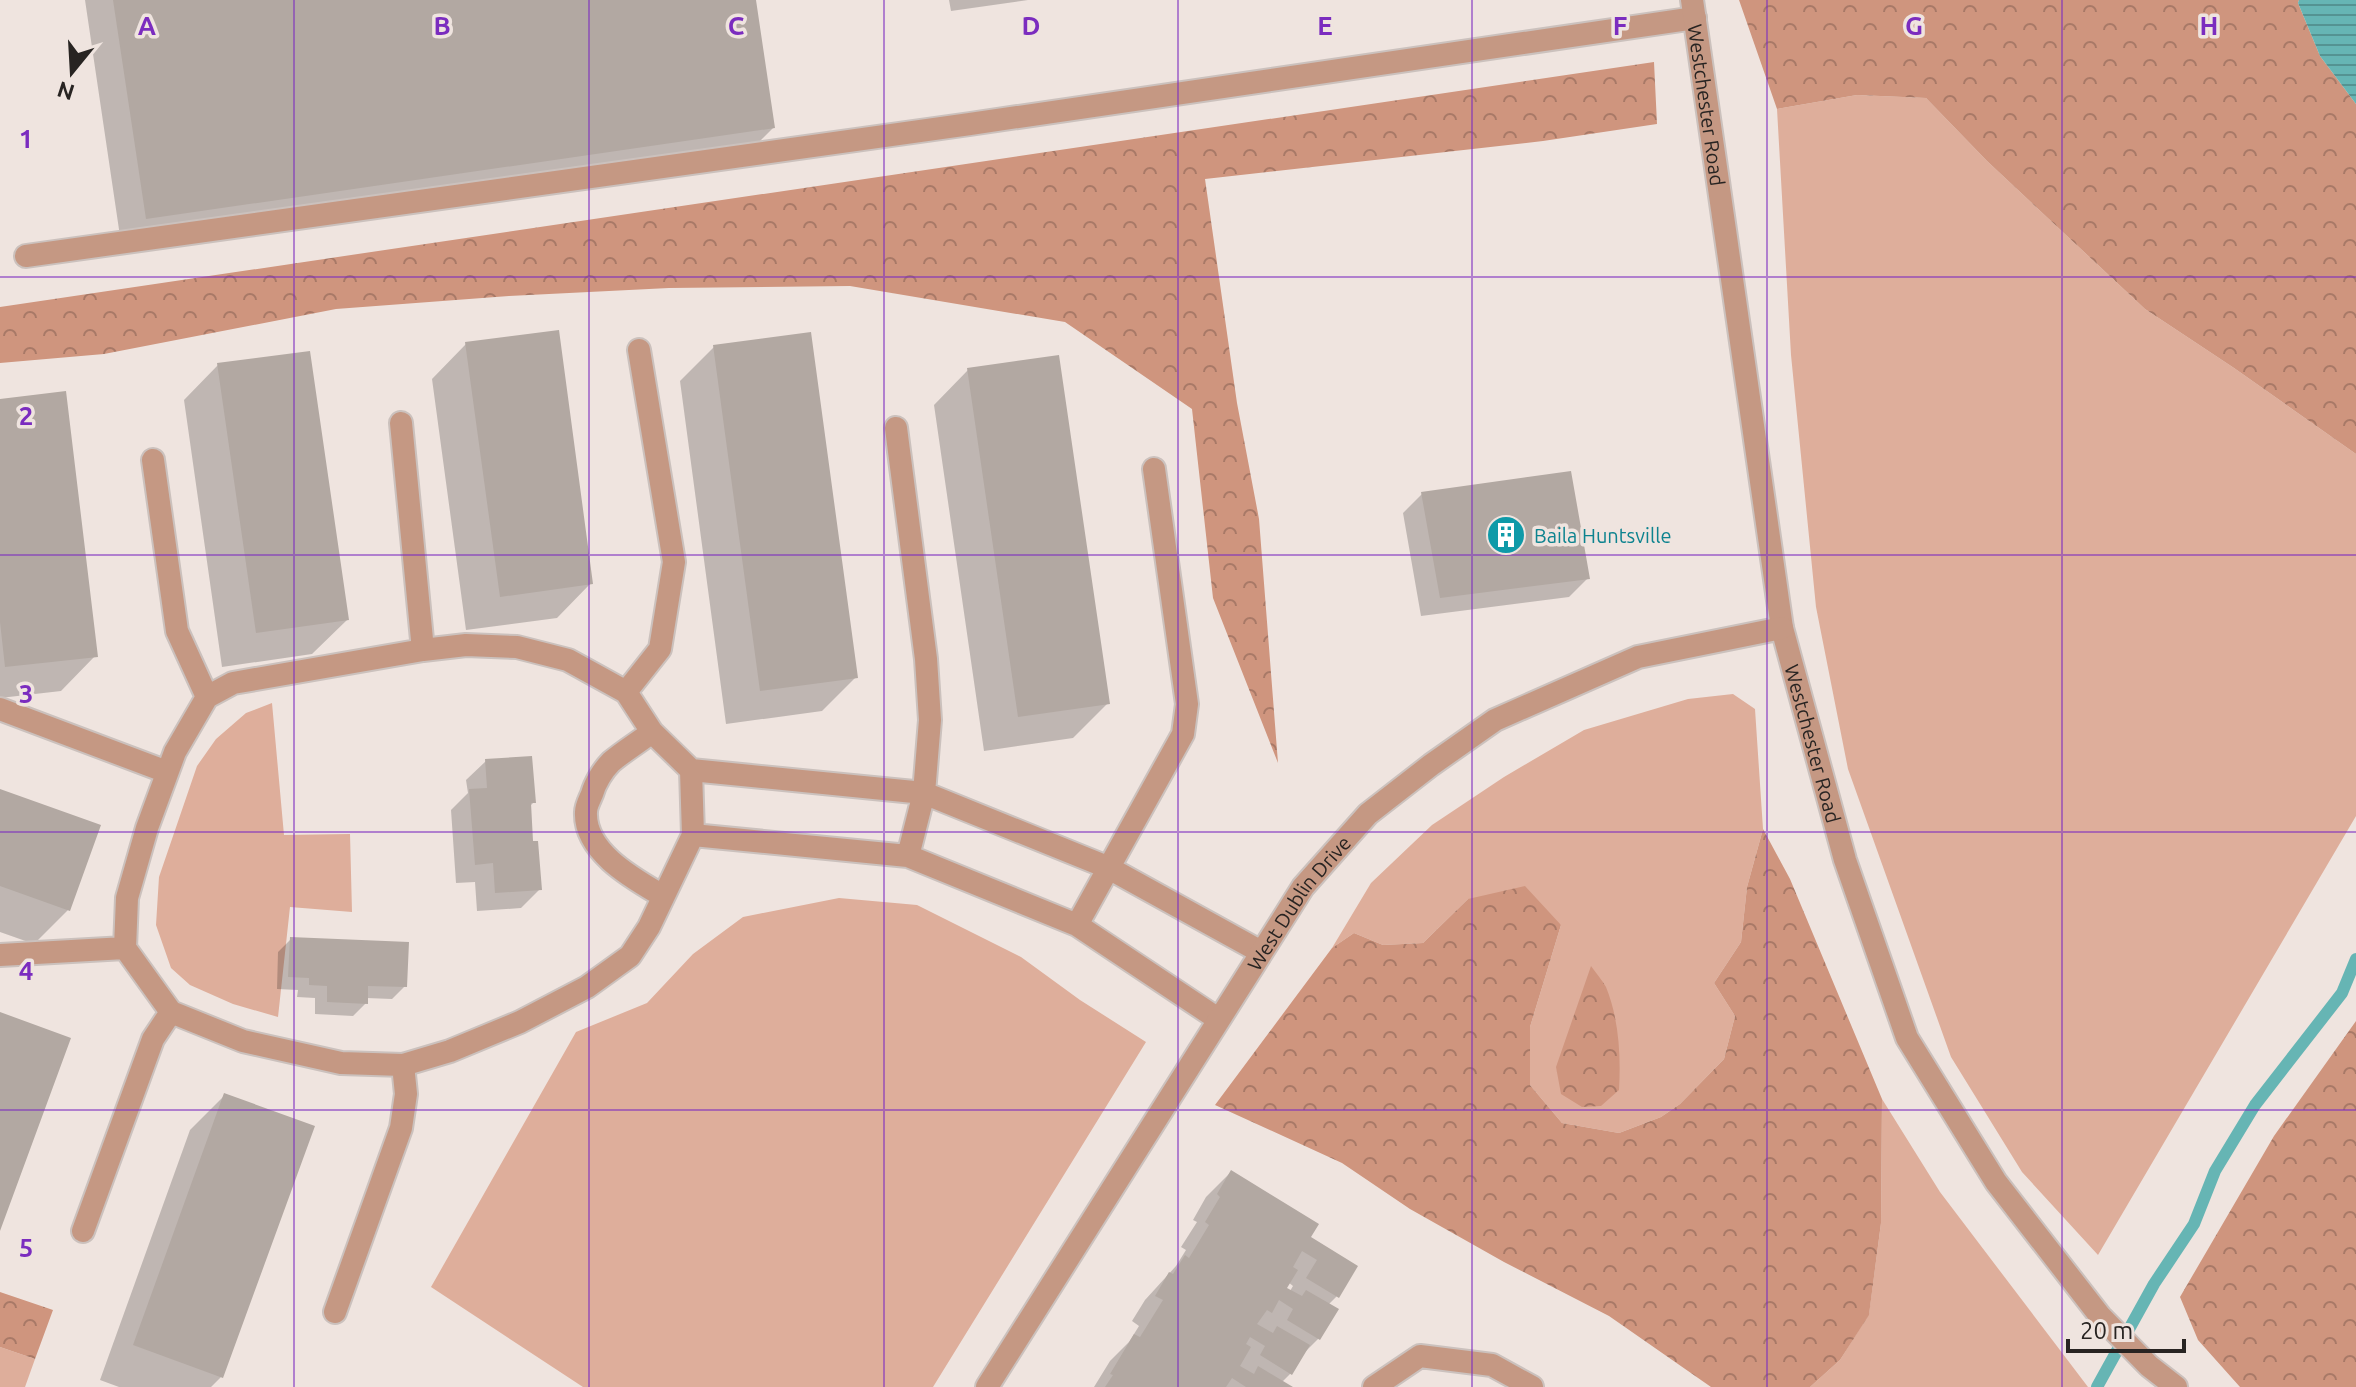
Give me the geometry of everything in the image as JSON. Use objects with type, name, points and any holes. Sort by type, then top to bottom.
[{"type":"street","points":[[26,256],[986,122],[1694,9]]},
{"type":"street","name":"Westchester Road","points":[[1694,9],[1782,628],[1845,860],[1907,1038],[1996,1182],[2100,1316],[2149,1366],[2176,1387]]},
{"type":"street","points":[[626,692],[660,649],[674,562],[639,350]]},
{"type":"street","points":[[401,423],[423,650]]},
{"type":"street","points":[[896,428],[926,659],[930,720],[924,793],[908,856]]},
{"type":"street","points":[[153,460],[177,631],[207,697]]},
{"type":"street","points":[[1077,925],[1183,734],[1187,704],[1154,469]]},
{"type":"street","name":"West Dublin Drive","points":[[987,1387],[1303,887],[1368,814],[1495,720],[1638,657],[1782,628]]},
{"type":"street","points":[[691,770],[693,835],[649,927],[630,956],[587,987],[520,1022],[450,1051],[403,1065],[341,1063],[243,1041],[171,1012],[125,948],[127,898],[147,828],[175,752],[207,697],[233,683],[466,645],[517,647],[568,660],[626,692],[652,732],[691,770],[924,793],[1107,867],[1261,952]]},
{"type":"street","points":[[0,709],[167,772]]},
{"type":"street","points":[[652,732],[609,764],[594,787],[586,811],[589,829],[599,848],[615,866],[663,896]]},
{"type":"street","points":[[693,835],[908,856],[1077,925],[1218,1019]]},
{"type":"street","points":[[0,955],[125,948]]},
{"type":"street","points":[[83,1231],[153,1039],[171,1012]]},
{"type":"street","points":[[335,1312],[401,1128],[406,1094],[403,1065]]},
{"type":"street","points":[[1374,1387],[1420,1356],[1492,1365],[1532,1387]]},
{"type":"shaded area","points":[[1857,95],[1926,98],[1987,161],[2145,309],[2356,454],[2356,816],[2098,1255],[2022,1172],[1951,1057],[1848,769],[1816,607],[1791,355],[1777,109]]},
{"type":"shaded area","points":[[1733,694],[1755,709],[1763,829],[1747,887],[1741,942],[1714,983],[1735,1016],[1724,1059],[1680,1104],[1661,1117],[1619,1133],[1562,1123],[1530,1085],[1530,1027],[1561,925],[1468,899],[1423,943],[1383,945],[1354,933],[1332,948],[1371,883],[1432,825],[1504,777],[1584,730],[1688,699]]},
{"type":"shaded area","points":[[272,703],[284,835],[350,834],[352,912],[290,907],[278,1017],[233,1004],[190,985],[171,968],[156,925],[159,877],[197,766],[216,739],[246,713]]},
{"type":"shaded area","points":[[839,898],[917,905],[1021,957],[1146,1042],[933,1387],[583,1387],[431,1287],[576,1032],[647,1003],[693,954],[743,917]]},
{"type":"shaded area","points":[[1882,1099],[1940,1192],[2088,1387],[1810,1387],[1840,1360],[1869,1314],[1881,1223]]},
{"type":"shaded area","points":[[0,1347],[35,1359],[25,1387],[0,1387]]},
{"type":"green space","points":[[1739,0],[2299,0],[2320,56],[2356,104],[2356,454],[2145,309],[1987,161],[1926,98],[1857,95],[1777,109]]},
{"type":"green space","points":[[1654,62],[1657,124],[1543,141],[1205,179],[1237,403],[1259,519],[1278,763],[1213,598],[1192,409],[1065,322],[850,286],[669,288],[336,309],[104,354],[0,363],[0,307]]},
{"type":"green space","points":[[1763,829],[1790,879],[1882,1099],[1881,1223],[1869,1315],[1840,1360],[1810,1387],[1711,1387],[1609,1316],[1410,1209],[1342,1163],[1215,1105],[1332,948],[1354,933],[1383,945],[1423,943],[1468,899],[1525,886],[1561,925],[1530,1027],[1530,1085],[1562,1123],[1619,1133],[1661,1117],[1680,1104],[1724,1059],[1735,1016],[1714,983],[1741,942],[1747,887]]},
{"type":"green space","points":[[1591,966],[1606,987],[1614,1012],[1619,1051],[1619,1090],[1601,1106],[1582,1107],[1561,1094],[1556,1067]]},
{"type":"green space","points":[[2356,1021],[2356,1387],[2240,1387],[2198,1340],[2180,1297],[2274,1136]]},
{"type":"green space","points":[[0,1292],[53,1310],[35,1359],[0,1347]]},
{"type":"water","points":[[2299,0],[2356,0],[2356,104],[2320,56]]},
{"type":"building","points":[[113,0],[756,0],[775,128],[146,219]]},
{"type":"building","points":[[559,330],[593,584],[500,597],[465,342]]},
{"type":"building","points":[[811,332],[858,678],[760,691],[713,345]]},
{"type":"building","points":[[310,351],[349,620],[256,633],[217,363]]},
{"type":"building","points":[[1059,355],[1110,704],[1018,717],[967,368]]},
{"type":"building","points":[[66,391],[98,657],[5,667],[0,622],[0,399]]},
{"type":"building","name":"Baila Huntsville","points":[[1571,471],[1590,579],[1440,598],[1421,492]]},
{"type":"building","points":[[532,756],[536,803],[531,803],[533,841],[538,841],[542,890],[495,893],[493,863],[475,865],[469,789],[487,788],[485,759]]},
{"type":"building","points":[[0,789],[101,825],[70,911],[0,886]]},
{"type":"building","points":[[290,937],[409,942],[407,987],[368,986],[368,1004],[327,1002],[327,986],[309,985],[309,978],[288,977]]},
{"type":"building","points":[[0,1012],[71,1038],[0,1231]]},
{"type":"building","points":[[224,1093],[315,1126],[223,1378],[133,1345]]},
{"type":"building","points":[[1231,1170],[1319,1224],[1311,1237],[1358,1266],[1339,1298],[1306,1278],[1317,1260],[1302,1251],[1293,1267],[1298,1270],[1287,1288],[1302,1296],[1306,1290],[1339,1309],[1320,1340],[1287,1320],[1293,1309],[1279,1300],[1272,1313],[1267,1310],[1257,1324],[1273,1333],[1277,1326],[1310,1345],[1292,1375],[1260,1355],[1265,1346],[1250,1337],[1246,1344],[1251,1347],[1240,1366],[1254,1374],[1258,1366],[1293,1387],[1246,1387],[1232,1378],[1226,1387],[1105,1387],[1134,1334],[1140,1337],[1163,1300],[1155,1296],[1169,1272],[1173,1274],[1185,1255],[1189,1258],[1209,1225],[1205,1222]]},
{"type":"waterway","points":[[2097,1387],[2154,1284],[2194,1224],[2215,1171],[2255,1105],[2342,993],[2356,959]]},
{"type":"place","name":"Baila Huntsville","points":[[1506,535]]}]
